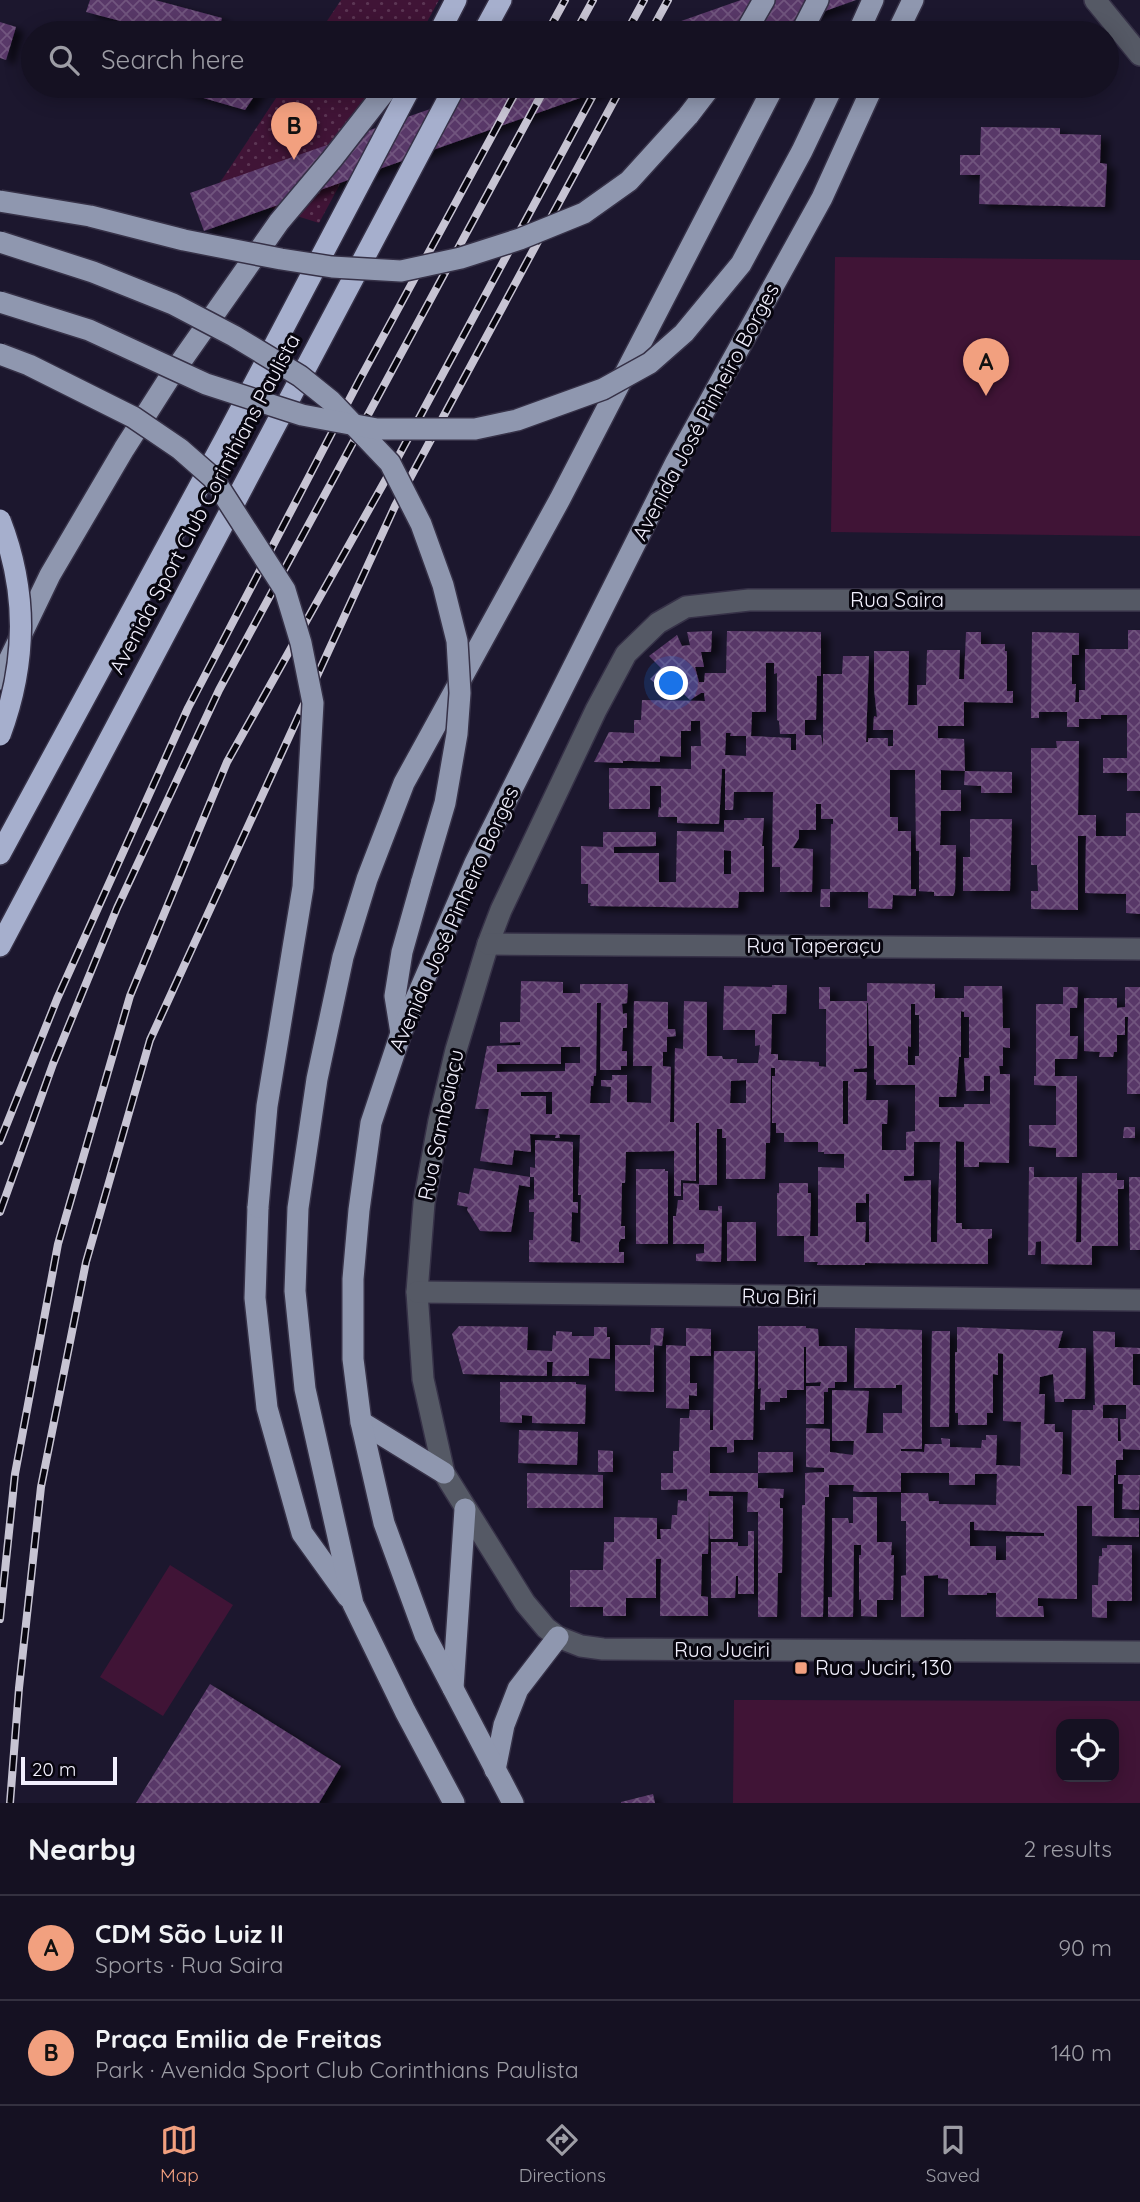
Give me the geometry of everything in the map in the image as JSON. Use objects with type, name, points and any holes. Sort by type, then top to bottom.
[{"type":"highway","points":[[445,21],[456,0]]},
{"type":"highway","points":[[490,21],[501,0]]},
{"type":"highway","name":"Avenida Sport Club Corinthians Paulista","points":[[0,854],[225,439],[405,98]]},
{"type":"highway","name":"Avenida Sport Club Corinthians Paulista","points":[[0,946],[449,98]]},
{"type":"highway","points":[[0,520],[21,603],[22,642],[10,705],[0,735]]},
{"type":"main road","points":[[439,21],[456,0]]},
{"type":"main road","points":[[752,21],[764,0]]},
{"type":"main road","points":[[807,21],[818,0]]},
{"type":"main road","points":[[863,21],[873,0]]},
{"type":"main road","points":[[903,21],[913,0]]},
{"type":"main road","points":[[0,679],[50,575],[168,380],[279,222],[380,98]]},
{"type":"main road","points":[[0,201],[90,216],[184,240],[281,259],[332,267],[401,271],[461,258],[520,239],[584,213],[629,181],[702,98]]},
{"type":"main road","points":[[353,1604],[305,1389],[295,1291],[298,1208],[317,1079],[343,957],[367,879],[404,783],[560,499],[768,98]]},
{"type":"main road","points":[[0,302],[89,330],[206,384],[302,415],[377,429],[475,429],[517,420],[603,389],[650,363],[684,333],[741,264],[827,98]]},
{"type":"main road","name":"Avenida José Pinheiro Borges","points":[[513,1803],[425,1635],[384,1523],[360,1422],[353,1359],[353,1279],[371,1123],[401,1033],[475,863],[676,462],[822,198],[868,98]]},
{"type":"main road","points":[[0,242],[104,276],[173,304],[234,336],[300,376],[331,401],[390,463],[421,524],[443,585],[457,641],[460,693],[457,734],[445,803],[402,952],[395,996],[401,1033]]},
{"type":"main road","points":[[0,354],[29,365],[133,417],[180,449],[213,478],[285,590],[301,643],[313,703],[303,887],[267,1106],[258,1207],[254,1298],[267,1408],[302,1533],[353,1604],[394,1690],[454,1803]]},
{"type":"main road","points":[[360,1422],[444,1473]]},
{"type":"main road","points":[[453,1688],[465,1509]]},
{"type":"main road","points":[[495,1770],[504,1725],[518,1689],[558,1637]]},
{"type":"street","points":[[1094,0],[1112,21]]},
{"type":"street","points":[[1119,30],[1140,55]]},
{"type":"street","name":"Rua Saira","points":[[658,623],[686,607],[749,600],[1140,600]]},
{"type":"street","name":"Rua Sambaiaçu","points":[[558,1637],[546,1628],[526,1603],[444,1473],[423,1379],[417,1292],[424,1203],[439,1121],[456,1050],[501,910],[625,654],[658,623]]},
{"type":"street","name":"Rua Taperaçu","points":[[488,944],[1140,949]]},
{"type":"street","name":"Rua Biri","points":[[417,1292],[1140,1300]]},
{"type":"street","name":"Rua Juciri","points":[[558,1637],[581,1646],[603,1648],[1140,1652]]},
{"type":"shaded area","points":[[341,0],[439,0],[428,21],[327,21]]},
{"type":"shaded area","points":[[276,98],[387,98],[319,223],[215,190]]},
{"type":"shaded area","points":[[835,257],[1140,260],[1140,536],[831,532]]},
{"type":"shaded area","points":[[170,1565],[233,1605],[163,1716],[100,1677]]},
{"type":"shaded area","points":[[734,1700],[1140,1701],[1140,1803],[733,1803]]},
{"type":"building","points":[[90,0],[155,0],[222,18],[221,21],[120,21],[86,12]]},
{"type":"building","points":[[741,0],[856,0],[797,21],[681,21]]},
{"type":"building","points":[[0,22],[16,27],[6,60],[0,58]]},
{"type":"building","points":[[204,98],[253,98],[245,110]]},
{"type":"building","points":[[462,98],[580,98],[204,231],[190,193]]},
{"type":"building","points":[[981,127],[1060,128],[1060,134],[1101,135],[1100,163],[1107,164],[1105,207],[979,204],[980,175],[960,175],[960,155],[980,155]]},
{"type":"building","points":[[1128,630],[1140,630],[1140,791],[1127,791],[1127,773],[1103,773],[1103,758],[1127,758],[1127,715],[1101,715],[1101,719],[1079,719],[1079,727],[1067,727],[1067,712],[1039,712],[1039,718],[1031,718],[1032,632],[1079,633],[1079,655],[1072,655],[1072,684],[1076,684],[1075,702],[1079,702],[1079,690],[1085,690],[1085,649],[1128,649]]},
{"type":"building","points":[[712,631],[711,652],[701,652],[704,667],[695,667],[699,682],[704,682],[705,673],[726,673],[727,631],[821,632],[821,676],[817,676],[816,720],[805,720],[805,735],[821,735],[823,747],[823,674],[842,674],[843,656],[869,656],[866,742],[868,738],[888,738],[888,746],[893,746],[893,730],[873,730],[874,716],[877,717],[874,651],[909,651],[908,705],[917,705],[917,685],[926,685],[927,650],[960,650],[959,679],[964,679],[966,632],[981,632],[981,644],[1005,644],[1007,691],[1013,691],[1013,703],[964,702],[964,726],[938,726],[938,738],[964,739],[965,771],[941,770],[941,790],[961,790],[961,811],[941,811],[940,845],[956,845],[953,896],[934,896],[934,892],[919,891],[915,770],[890,770],[890,817],[898,817],[898,831],[911,831],[911,889],[916,889],[916,896],[893,895],[892,909],[868,908],[868,892],[830,892],[830,907],[820,907],[821,889],[830,889],[833,824],[833,819],[821,819],[821,804],[816,804],[816,830],[799,830],[799,838],[793,848],[813,849],[812,892],[780,892],[780,867],[772,867],[773,792],[734,792],[733,810],[725,810],[725,769],[722,769],[719,824],[677,823],[677,817],[658,817],[659,807],[661,808],[661,786],[650,786],[650,809],[609,809],[609,768],[691,769],[691,746],[701,746],[700,721],[691,721],[691,731],[681,731],[681,757],[660,756],[660,762],[594,762],[609,732],[634,733],[634,720],[641,720],[642,700],[705,701],[704,693],[690,700],[680,690],[675,696],[650,679],[661,668],[649,656],[677,635],[682,646],[690,645],[687,632]],"holes":[[[766,663],[774,663],[774,674],[777,673],[777,720],[780,734],[796,734],[796,750],[791,750],[791,738],[751,736],[752,712],[766,712]],[[726,733],[731,733],[730,736],[746,736],[746,756],[725,755]]]},
{"type":"building","points":[[1056,741],[1079,741],[1078,815],[1096,815],[1096,836],[1126,836],[1126,813],[1140,813],[1140,914],[1126,913],[1126,894],[1085,893],[1086,836],[1078,836],[1078,910],[1031,909],[1031,891],[1038,891],[1037,865],[1031,865],[1031,748],[1057,748]]},
{"type":"building","points":[[965,771],[1012,772],[1012,793],[981,793],[981,786],[964,785]]},
{"type":"building","points":[[764,818],[764,892],[739,892],[738,908],[590,906],[591,903],[588,903],[588,884],[581,884],[581,846],[603,847],[603,832],[656,832],[656,846],[614,847],[614,853],[659,853],[659,882],[676,882],[677,831],[724,832],[724,820]],"holes":[[[724,850],[731,851],[731,874],[724,874]]]},
{"type":"building","points":[[970,819],[1012,819],[1010,891],[963,891],[963,857],[970,857]]},
{"type":"building","points":[[521,981],[563,982],[563,993],[580,993],[580,984],[628,984],[627,1003],[622,1004],[623,1014],[627,1013],[622,1051],[627,1051],[627,1066],[621,1066],[621,1070],[600,1070],[601,1003],[597,1003],[596,1076],[591,1086],[590,1103],[610,1103],[611,1087],[601,1086],[601,1080],[612,1080],[612,1075],[627,1075],[627,1102],[651,1103],[652,1066],[633,1066],[634,1001],[668,1002],[668,1029],[675,1029],[676,1036],[667,1037],[663,1066],[671,1067],[670,1122],[674,1122],[675,1048],[683,1049],[684,1001],[707,1002],[707,1056],[737,1059],[737,1063],[758,1063],[760,1045],[755,1046],[755,1030],[723,1030],[724,986],[787,985],[786,1014],[772,1014],[771,1054],[778,1054],[778,1060],[819,1062],[819,1066],[826,1067],[826,1009],[819,1009],[819,987],[830,987],[830,1001],[867,1001],[867,983],[935,984],[935,998],[964,998],[964,986],[1002,986],[1003,1028],[1010,1028],[1010,1048],[1003,1047],[1003,1066],[999,1066],[1000,1074],[1010,1074],[1009,1163],[979,1162],[979,1167],[964,1167],[964,1142],[956,1141],[956,1223],[962,1223],[962,1229],[992,1229],[992,1238],[988,1239],[988,1264],[817,1265],[818,1262],[804,1262],[804,1236],[777,1236],[779,1183],[808,1183],[808,1193],[811,1193],[810,1236],[818,1236],[818,1167],[844,1168],[844,1154],[818,1152],[818,1142],[784,1142],[784,1133],[776,1133],[776,1123],[772,1123],[772,1076],[775,1076],[775,1068],[771,1068],[770,1143],[766,1143],[765,1179],[726,1179],[726,1138],[722,1138],[722,1129],[717,1129],[717,1185],[699,1185],[699,1123],[696,1123],[696,1181],[681,1180],[681,1196],[674,1196],[674,1151],[626,1152],[621,1226],[625,1226],[625,1239],[619,1242],[619,1252],[624,1252],[624,1263],[529,1262],[529,1240],[533,1240],[534,1212],[529,1212],[529,1200],[534,1199],[534,1177],[530,1177],[530,1167],[535,1168],[535,1140],[573,1142],[573,1202],[578,1202],[578,1213],[572,1212],[571,1241],[580,1243],[580,1135],[559,1134],[560,1138],[555,1138],[556,1135],[530,1134],[531,1152],[514,1150],[512,1165],[480,1161],[489,1109],[475,1109],[487,1046],[520,1045],[520,1042],[500,1043],[500,1022],[520,1022]],"holes":[[[868,1003],[869,1046],[874,1046],[876,1085],[915,1085],[915,1131],[906,1132],[906,1150],[882,1150],[882,1124],[887,1124],[888,1100],[866,1100],[867,1072],[854,1072],[854,1069],[867,1068]],[[911,1004],[915,1004],[915,1015],[919,1015],[919,1056],[915,1056],[915,1065],[908,1065],[908,1046],[911,1047]],[[961,1011],[964,1012],[964,1017],[969,1017],[969,1058],[964,1058],[966,1091],[984,1091],[984,1076],[990,1076],[990,1104],[939,1107],[939,1097],[956,1097]],[[561,1047],[580,1047],[580,1063],[565,1063],[565,1071],[497,1072],[497,1064],[561,1064]],[[746,1080],[746,1103],[730,1103],[731,1081]],[[843,1081],[848,1081],[848,1124],[843,1124]],[[521,1092],[552,1092],[552,1114],[546,1114],[546,1096],[521,1096]],[[914,1142],[940,1142],[937,1242],[931,1242],[931,1180],[904,1181],[904,1176],[914,1176]],[[866,1194],[869,1194],[869,1242],[865,1242],[866,1222],[856,1222],[856,1203],[866,1203]]]},
{"type":"building","points":[[1063,987],[1078,987],[1077,1008],[1070,1008],[1070,1036],[1078,1036],[1077,1059],[1055,1059],[1055,1076],[1077,1076],[1077,1157],[1056,1157],[1056,1148],[1029,1146],[1029,1125],[1056,1125],[1056,1086],[1034,1085],[1036,1004],[1063,1004]]},
{"type":"building","points":[[1125,987],[1140,987],[1140,1094],[1127,1094],[1128,1017],[1125,1017],[1125,1035],[1117,1035],[1117,1052],[1114,1052],[1113,1057],[1099,1057],[1100,1052],[1084,1051],[1084,998],[1117,998],[1117,1008],[1125,1007]]},
{"type":"building","points":[[1124,1127],[1135,1127],[1135,1138],[1123,1138]]},
{"type":"building","points":[[1029,1167],[1034,1167],[1034,1177],[1077,1177],[1076,1242],[1081,1242],[1082,1173],[1117,1173],[1117,1180],[1124,1180],[1124,1189],[1118,1189],[1118,1246],[1092,1246],[1092,1265],[1041,1264],[1041,1241],[1036,1242],[1035,1255],[1028,1255]]},
{"type":"building","points":[[474,1168],[530,1177],[530,1187],[519,1185],[511,1232],[480,1231],[467,1210],[468,1207],[457,1205],[459,1192],[469,1194]]},
{"type":"building","points":[[636,1169],[668,1171],[668,1244],[636,1244]]},
{"type":"building","points":[[1129,1177],[1140,1177],[1140,1250],[1130,1250]]},
{"type":"building","points":[[683,1183],[699,1184],[699,1210],[718,1211],[718,1206],[722,1206],[721,1262],[696,1261],[696,1254],[704,1253],[704,1244],[673,1244],[673,1216],[676,1216],[678,1200],[683,1200]]},
{"type":"building","points":[[727,1222],[756,1222],[756,1261],[727,1261]]},
{"type":"building","points":[[459,1326],[528,1327],[527,1350],[552,1351],[553,1335],[556,1336],[556,1331],[572,1332],[572,1336],[594,1336],[594,1327],[607,1327],[610,1359],[589,1358],[589,1376],[552,1376],[553,1362],[547,1362],[547,1376],[463,1374],[452,1334]]},
{"type":"building","points":[[758,1326],[806,1326],[818,1329],[819,1346],[847,1346],[847,1382],[835,1382],[835,1388],[828,1388],[828,1392],[824,1392],[824,1424],[806,1424],[806,1386],[820,1386],[821,1382],[806,1383],[806,1347],[804,1390],[787,1390],[787,1398],[780,1398],[780,1402],[765,1402],[765,1410],[760,1410]]},
{"type":"building","points":[[957,1327],[1063,1331],[1058,1348],[1086,1348],[1085,1399],[1055,1402],[1053,1374],[1040,1377],[1039,1394],[1045,1394],[1044,1424],[1055,1424],[1055,1432],[1063,1432],[1062,1474],[1071,1475],[1072,1410],[1093,1410],[1095,1405],[1093,1331],[1115,1332],[1115,1347],[1140,1348],[1140,1354],[1133,1354],[1133,1385],[1140,1385],[1140,1450],[1123,1449],[1123,1460],[1116,1460],[1114,1475],[1114,1518],[1139,1518],[1139,1537],[1092,1536],[1092,1506],[1077,1506],[1077,1599],[1038,1598],[1038,1606],[1043,1606],[1044,1617],[996,1617],[996,1593],[948,1595],[948,1579],[938,1578],[938,1575],[924,1576],[924,1617],[901,1617],[901,1576],[906,1575],[906,1521],[901,1521],[901,1493],[928,1493],[929,1501],[939,1501],[939,1504],[996,1505],[997,1474],[975,1474],[975,1485],[949,1485],[949,1473],[901,1473],[901,1492],[860,1492],[853,1491],[854,1485],[829,1485],[829,1497],[825,1497],[823,1617],[801,1617],[802,1505],[805,1505],[805,1473],[824,1472],[824,1468],[806,1467],[806,1428],[830,1429],[830,1452],[853,1455],[854,1441],[832,1441],[832,1390],[869,1391],[866,1433],[883,1433],[883,1413],[902,1413],[902,1385],[896,1385],[896,1388],[854,1388],[855,1328],[922,1330],[922,1449],[901,1451],[924,1452],[925,1444],[942,1444],[941,1438],[950,1439],[950,1447],[981,1448],[986,1435],[997,1435],[996,1465],[1020,1466],[1021,1422],[1003,1421],[1003,1354],[998,1353],[998,1375],[993,1374],[993,1413],[987,1413],[987,1425],[958,1425],[958,1413],[955,1413]],"holes":[[[1103,1405],[1126,1405],[1126,1419],[1120,1419],[1121,1441],[1118,1441],[1118,1418],[1103,1418]],[[970,1522],[974,1522],[974,1530],[1044,1533],[1044,1536],[1006,1536],[1006,1560],[996,1560],[996,1546],[970,1546]]]},
{"type":"building","points":[[651,1328],[664,1328],[662,1346],[654,1345],[654,1392],[615,1391],[615,1345],[650,1345]]},
{"type":"building","points":[[686,1328],[711,1329],[711,1356],[690,1356],[690,1383],[697,1383],[697,1396],[689,1395],[689,1409],[666,1408],[666,1345],[686,1346]]},
{"type":"building","points":[[932,1331],[950,1331],[949,1427],[930,1427]]},
{"type":"building","points":[[714,1351],[755,1351],[753,1440],[734,1440],[734,1452],[727,1453],[727,1447],[710,1447],[710,1473],[758,1473],[758,1488],[784,1489],[783,1498],[780,1498],[780,1508],[783,1508],[782,1573],[778,1573],[777,1617],[758,1617],[758,1512],[747,1512],[748,1492],[709,1491],[709,1496],[733,1496],[733,1539],[710,1539],[709,1507],[708,1554],[702,1554],[701,1596],[708,1597],[708,1616],[660,1616],[661,1559],[656,1559],[656,1598],[626,1598],[626,1616],[603,1616],[603,1607],[570,1607],[570,1570],[603,1570],[604,1542],[614,1542],[614,1517],[657,1518],[657,1539],[661,1539],[660,1529],[671,1529],[672,1515],[677,1515],[678,1500],[687,1501],[687,1489],[661,1490],[661,1473],[673,1473],[673,1451],[679,1451],[680,1418],[689,1418],[690,1410],[710,1410],[710,1430],[713,1430]]},
{"type":"building","points":[[500,1382],[576,1382],[586,1385],[585,1424],[532,1423],[532,1416],[522,1415],[522,1423],[500,1422]]},
{"type":"building","points":[[519,1430],[578,1432],[577,1465],[518,1463]]},
{"type":"building","points":[[598,1450],[613,1451],[613,1472],[598,1472]]},
{"type":"building","points":[[758,1452],[793,1452],[793,1472],[758,1473]]},
{"type":"building","points":[[527,1473],[603,1475],[603,1508],[527,1508]]},
{"type":"building","points":[[1118,1475],[1140,1475],[1139,1510],[1122,1509],[1123,1484],[1118,1484]]},
{"type":"building","points":[[853,1497],[877,1497],[877,1542],[892,1542],[893,1600],[877,1600],[877,1617],[861,1616],[861,1545],[854,1545],[853,1617],[828,1617],[828,1597],[832,1597],[832,1518],[848,1518],[849,1523],[853,1523]]},
{"type":"building","points":[[748,1531],[754,1531],[754,1594],[738,1594],[736,1576],[735,1598],[711,1598],[711,1542],[738,1542],[738,1546],[748,1546]]},
{"type":"building","points":[[1107,1545],[1132,1545],[1132,1601],[1107,1601],[1107,1618],[1092,1617],[1092,1585],[1098,1585],[1099,1556],[1102,1556],[1102,1548],[1107,1548]]},
{"type":"building","points":[[210,1684],[341,1766],[319,1803],[136,1803]]},
{"type":"building","points":[[653,1794],[655,1803],[621,1803],[621,1802]]},
{"type":"railway","points":[[554,21],[565,0]]},
{"type":"railway","points":[[582,21],[593,0]]},
{"type":"railway","points":[[633,21],[644,0]]},
{"type":"railway","points":[[657,21],[668,0]]},
{"type":"railway","points":[[0,1141],[57,999],[188,708],[360,379],[512,98]]},
{"type":"railway","points":[[0,1212],[53,1064],[117,908],[219,690],[540,98]]},
{"type":"railway","points":[[0,1619],[15,1474],[58,1244],[130,996],[227,762],[390,472],[592,98]]},
{"type":"railway","points":[[10,1803],[19,1688],[41,1487],[86,1262],[150,1040],[395,506],[616,98]]},
{"type":"place","name":"Praça Emilia de Freitas","points":[[294,160]]},
{"type":"place","name":"CDM São Luiz II","points":[[986,396]]},
{"type":"place","name":"Rua Juciri, 130","points":[[801,1668]]}]
